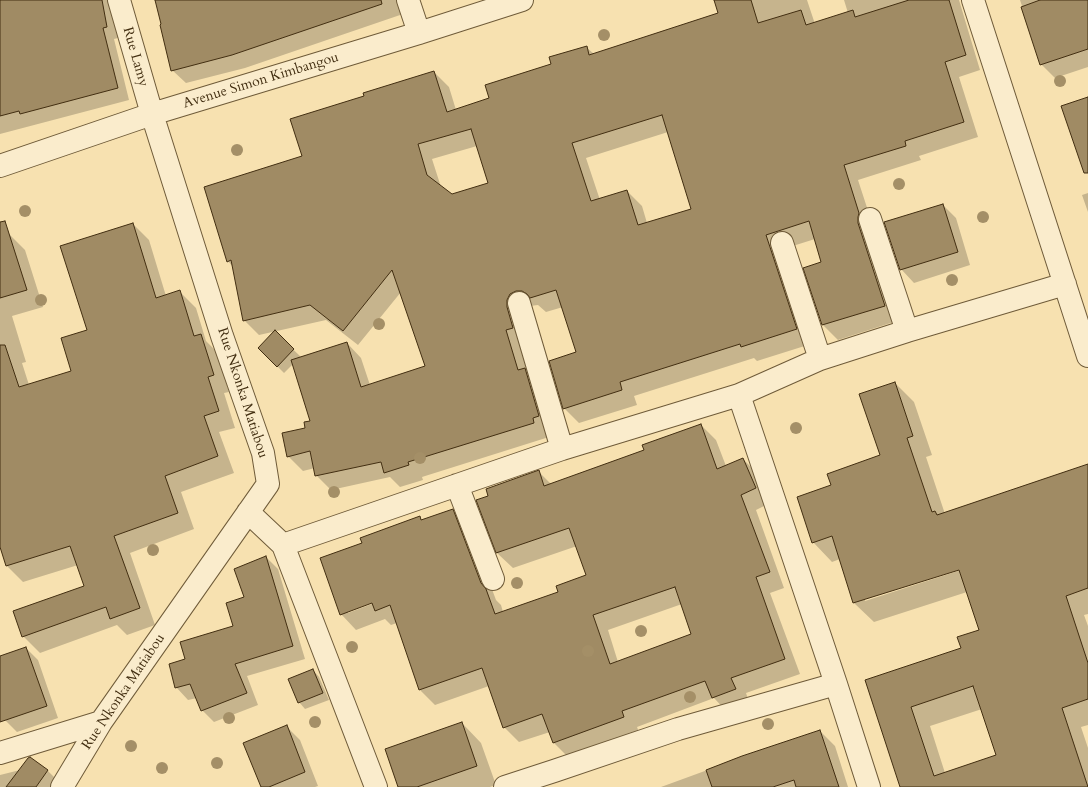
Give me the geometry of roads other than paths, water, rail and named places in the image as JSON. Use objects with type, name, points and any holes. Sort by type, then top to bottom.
[{"type":"street","name":"Rue Lamy","points":[[119,0],[152,114]]},
{"type":"street","points":[[408,0],[419,33]]},
{"type":"street","name":"Avenue Simon Kimbangou","points":[[0,166],[152,114],[419,33],[522,0]]},
{"type":"street","points":[[973,0],[1065,284],[1080,307],[1088,356]]},
{"type":"street","name":"Rue Nkonka Matiabou","points":[[62,787],[101,722],[268,484],[263,453],[222,336],[152,114]]},
{"type":"street","points":[[870,219],[907,331]]},
{"type":"street","points":[[782,243],[820,359]]},
{"type":"street","points":[[283,545],[562,449],[739,395],[820,359],[907,331],[1065,284]]},
{"type":"street","points":[[519,303],[562,449]]},
{"type":"street","points":[[739,395],[869,787]]},
{"type":"street","points":[[457,485],[493,578]]},
{"type":"street","points":[[248,512],[283,545],[376,787]]},
{"type":"street","points":[[505,787],[556,779],[678,729],[836,684]]},
{"type":"street","points":[[0,753],[101,722]]}]
